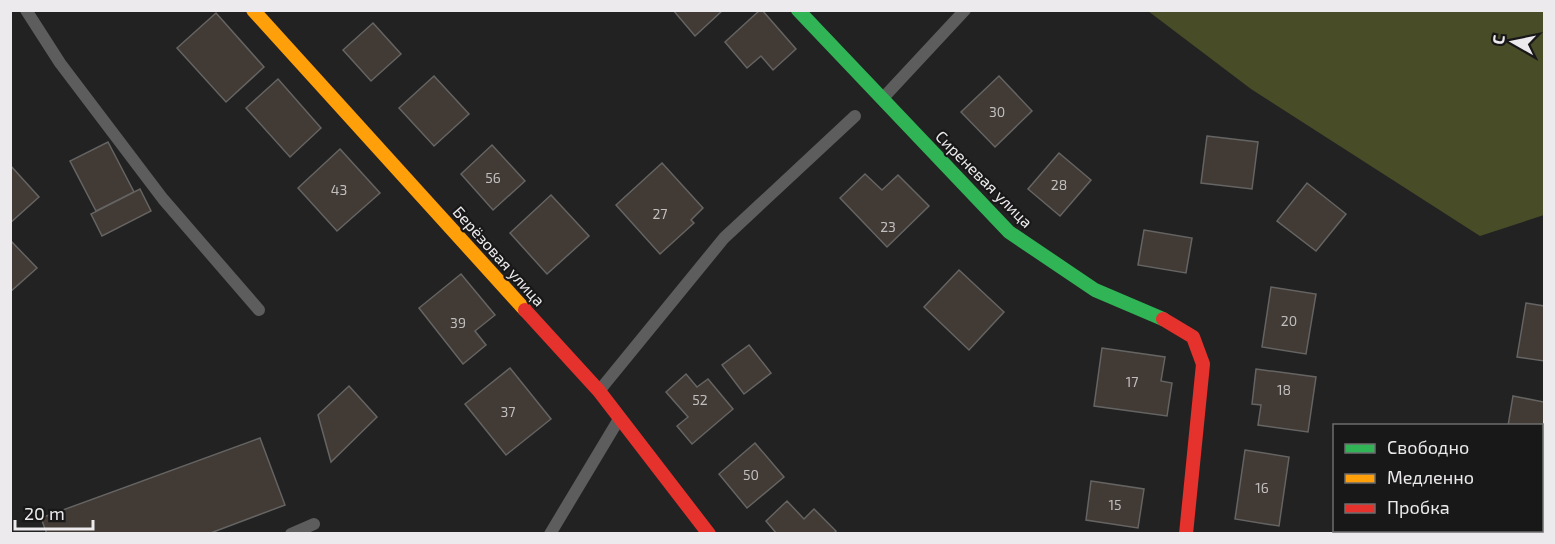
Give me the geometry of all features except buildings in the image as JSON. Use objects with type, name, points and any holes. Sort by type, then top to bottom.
[{"type":"street","name":"Берёзовая улица","points":[[253,10],[599,391],[709,534]]},
{"type":"street","name":"Сиреневая улица","points":[[798,10],[1009,232],[1095,290],[1169,321],[1192,337],[1203,364],[1186,534]]},
{"type":"lane","points":[[26,10],[60,63],[163,199],[259,310]]},
{"type":"lane","points":[[883,99],[965,10]]},
{"type":"lane","points":[[599,391],[724,238],[855,116]]},
{"type":"lane","points":[[550,534],[620,418]]},
{"type":"lane","points":[[291,534],[314,524]]},
{"type":"green space","points":[[1148,11],[1544,11],[1544,215],[1480,236],[1251,89]]},
{"type":"traffic: fast","points":[[798,10],[1009,232],[1095,290],[1163,319]]},
{"type":"traffic: slow","points":[[253,10],[525,310]]},
{"type":"traffic: jam","points":[[525,310],[599,391],[709,534]]},
{"type":"traffic: jam","points":[[1163,319],[1193,337],[1203,364],[1186,534]]}]
